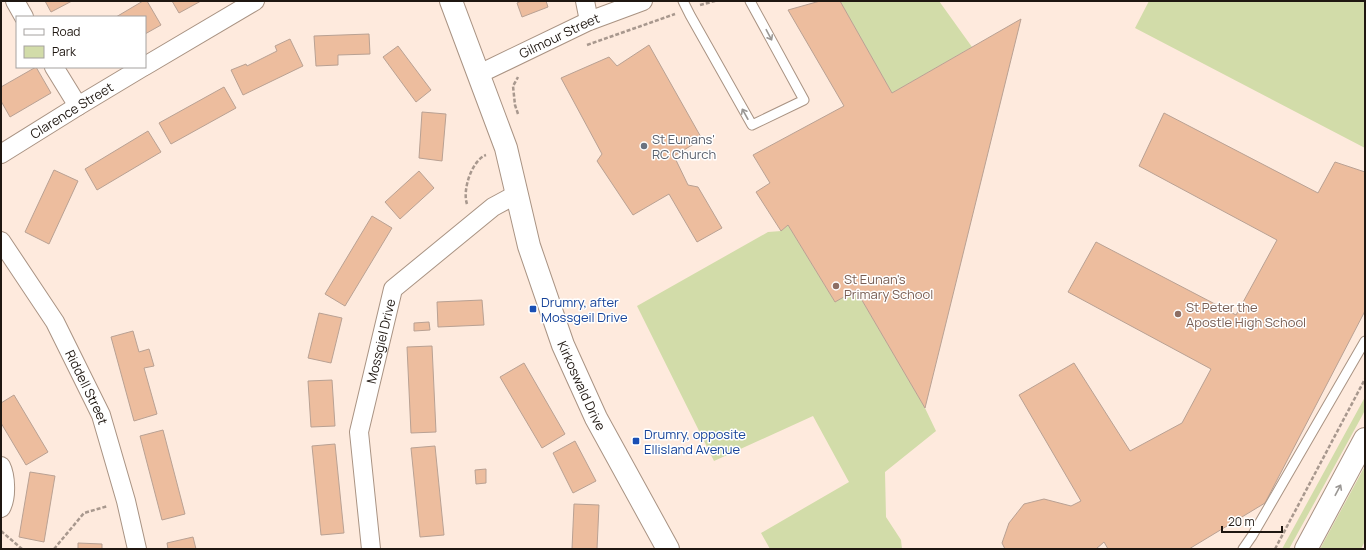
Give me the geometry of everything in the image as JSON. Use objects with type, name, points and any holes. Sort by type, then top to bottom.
[{"type":"street","points":[[14,1],[23,16]]},
{"type":"street","name":"Kirkoswald Drive","points":[[451,1],[506,148],[529,246],[563,345],[596,418],[668,549]]},
{"type":"street","points":[[584,1],[589,21]]},
{"type":"street","name":"Gilmour Street","points":[[479,74],[589,21],[642,1]]},
{"type":"street","name":"Clarence Street","points":[[146,65],[251,2]]},
{"type":"street","points":[[55,68],[78,106]]},
{"type":"street","name":"Clarence Street","points":[[1,154],[141,68]]},
{"type":"street","name":"Mossgiel Drive","points":[[370,549],[359,432],[394,289],[493,207],[517,194]]},
{"type":"street","name":"Riddell Street","points":[[1,241],[55,322],[102,415],[126,501],[137,549]]},
{"type":"street","points":[[1306,549],[1365,439]]},
{"type":"street","points":[[1,466],[5,474],[4,503],[1,508]]},
{"type":"lane","points":[[685,5],[752,126],[804,100],[750,1]]},
{"type":"lane","points":[[1243,549],[1365,341]]},
{"type":"path","points":[[580,47],[685,5],[715,1]]},
{"type":"path","points":[[519,119],[515,105],[513,86],[518,76],[522,72]]},
{"type":"path","points":[[473,223],[465,198],[470,171],[481,157],[506,148]]},
{"type":"path","points":[[1275,549],[1365,379]]},
{"type":"path","points":[[54,549],[84,513],[126,501]]},
{"type":"path","points":[[1,531],[22,549]]},
{"type":"green space","points":[[840,1],[939,1],[972,47],[892,93]]},
{"type":"green space","points":[[1149,1],[1365,1],[1365,148],[1135,28]]},
{"type":"green space","points":[[788,225],[835,302],[856,290],[925,408],[936,431],[885,472],[886,517],[901,540],[902,549],[770,549],[761,533],[849,482],[813,416],[714,461],[637,306],[768,232],[781,231]]},
{"type":"green space","points":[[1365,397],[1365,410],[1362,416],[1289,549],[1282,549]]},
{"type":"green space","points":[[1365,466],[1365,541],[1361,549],[1320,549]]},
{"type":"building","points":[[45,1],[72,1],[51,12]]},
{"type":"building","points":[[143,1],[147,1],[161,25],[146,33],[146,16],[118,16]]},
{"type":"building","points":[[172,1],[201,1],[179,13]]},
{"type":"building","points":[[521,1],[546,1],[548,7],[522,17],[517,3]]},
{"type":"building","points":[[820,1],[840,1],[892,93],[1021,19],[925,408],[856,290],[835,302],[788,225],[781,231],[756,192],[770,183],[753,155],[844,106],[788,10]]},
{"type":"building","points":[[369,34],[370,54],[338,55],[338,65],[316,66],[314,36]]},
{"type":"building","points":[[290,39],[303,66],[243,95],[231,70],[246,64],[247,66],[277,51],[275,46]]},
{"type":"building","name":"St Eunans' RC Church","points":[[649,45],[702,139],[674,156],[688,185],[698,187],[722,228],[697,242],[669,194],[633,215],[597,161],[602,154],[561,78],[609,57],[617,66]]},
{"type":"building","points":[[398,46],[431,90],[416,102],[383,57]]},
{"type":"building","points":[[37,68],[51,93],[10,117],[1,101],[1,87]]},
{"type":"building","points":[[224,87],[236,108],[171,144],[159,123]]},
{"type":"building","points":[[422,112],[446,114],[442,161],[419,158]]},
{"type":"building","points":[[1164,113],[1318,193],[1335,162],[1365,172],[1365,311],[1265,503],[1189,549],[1108,549],[1104,542],[1096,549],[1005,549],[1002,543],[1009,523],[1024,504],[1044,499],[1071,506],[1081,501],[1019,395],[1074,363],[1130,451],[1182,423],[1211,369],[1068,292],[1096,242],[1236,315],[1277,240],[1139,166]]},
{"type":"building","points":[[148,131],[161,152],[97,190],[85,169]]},
{"type":"building","points":[[54,170],[78,181],[49,244],[25,232]]},
{"type":"building","points":[[419,171],[434,188],[400,219],[385,202]]},
{"type":"building","points":[[372,216],[392,228],[345,306],[325,294]]},
{"type":"building","points":[[482,300],[484,325],[438,327],[437,302]]},
{"type":"building","points":[[319,313],[342,318],[331,363],[308,358]]},
{"type":"building","points":[[429,322],[430,330],[414,331],[414,323]]},
{"type":"building","points":[[133,331],[139,352],[149,349],[154,366],[144,368],[157,414],[134,421],[111,337]]},
{"type":"building","points":[[432,346],[436,432],[411,433],[407,347]]},
{"type":"building","points":[[524,363],[565,434],[542,448],[500,377]]},
{"type":"building","points":[[332,380],[335,426],[311,427],[308,381]]},
{"type":"building","points":[[14,395],[48,452],[26,465],[1,423],[1,403]]},
{"type":"building","points":[[163,430],[185,514],[162,520],[140,436]]},
{"type":"building","points":[[575,441],[596,481],[573,493],[553,453]]},
{"type":"building","points":[[335,444],[344,533],[321,535],[312,446]]},
{"type":"building","points":[[435,446],[444,535],[420,537],[411,448]]},
{"type":"building","points":[[486,469],[486,483],[476,484],[475,470]]},
{"type":"building","points":[[30,472],[55,476],[44,542],[19,537]]},
{"type":"building","points":[[574,504],[599,505],[597,549],[572,549]]},
{"type":"building","points":[[193,537],[196,549],[168,549],[167,543]]},
{"type":"building","points":[[78,543],[102,544],[102,549],[78,549]]},
{"type":"place","name":"St Eunans' RC Church","points":[[644,146]]},
{"type":"place","name":"St Eunan's Primary School","points":[[836,286]]},
{"type":"place","name":"Drumry, after Mossgeil Drive","points":[[533,309]]},
{"type":"place","name":"St Peter the Apostle High School","points":[[1178,314]]},
{"type":"place","name":"Drumry, opposite Ellisland Avenue","points":[[636,441]]}]
